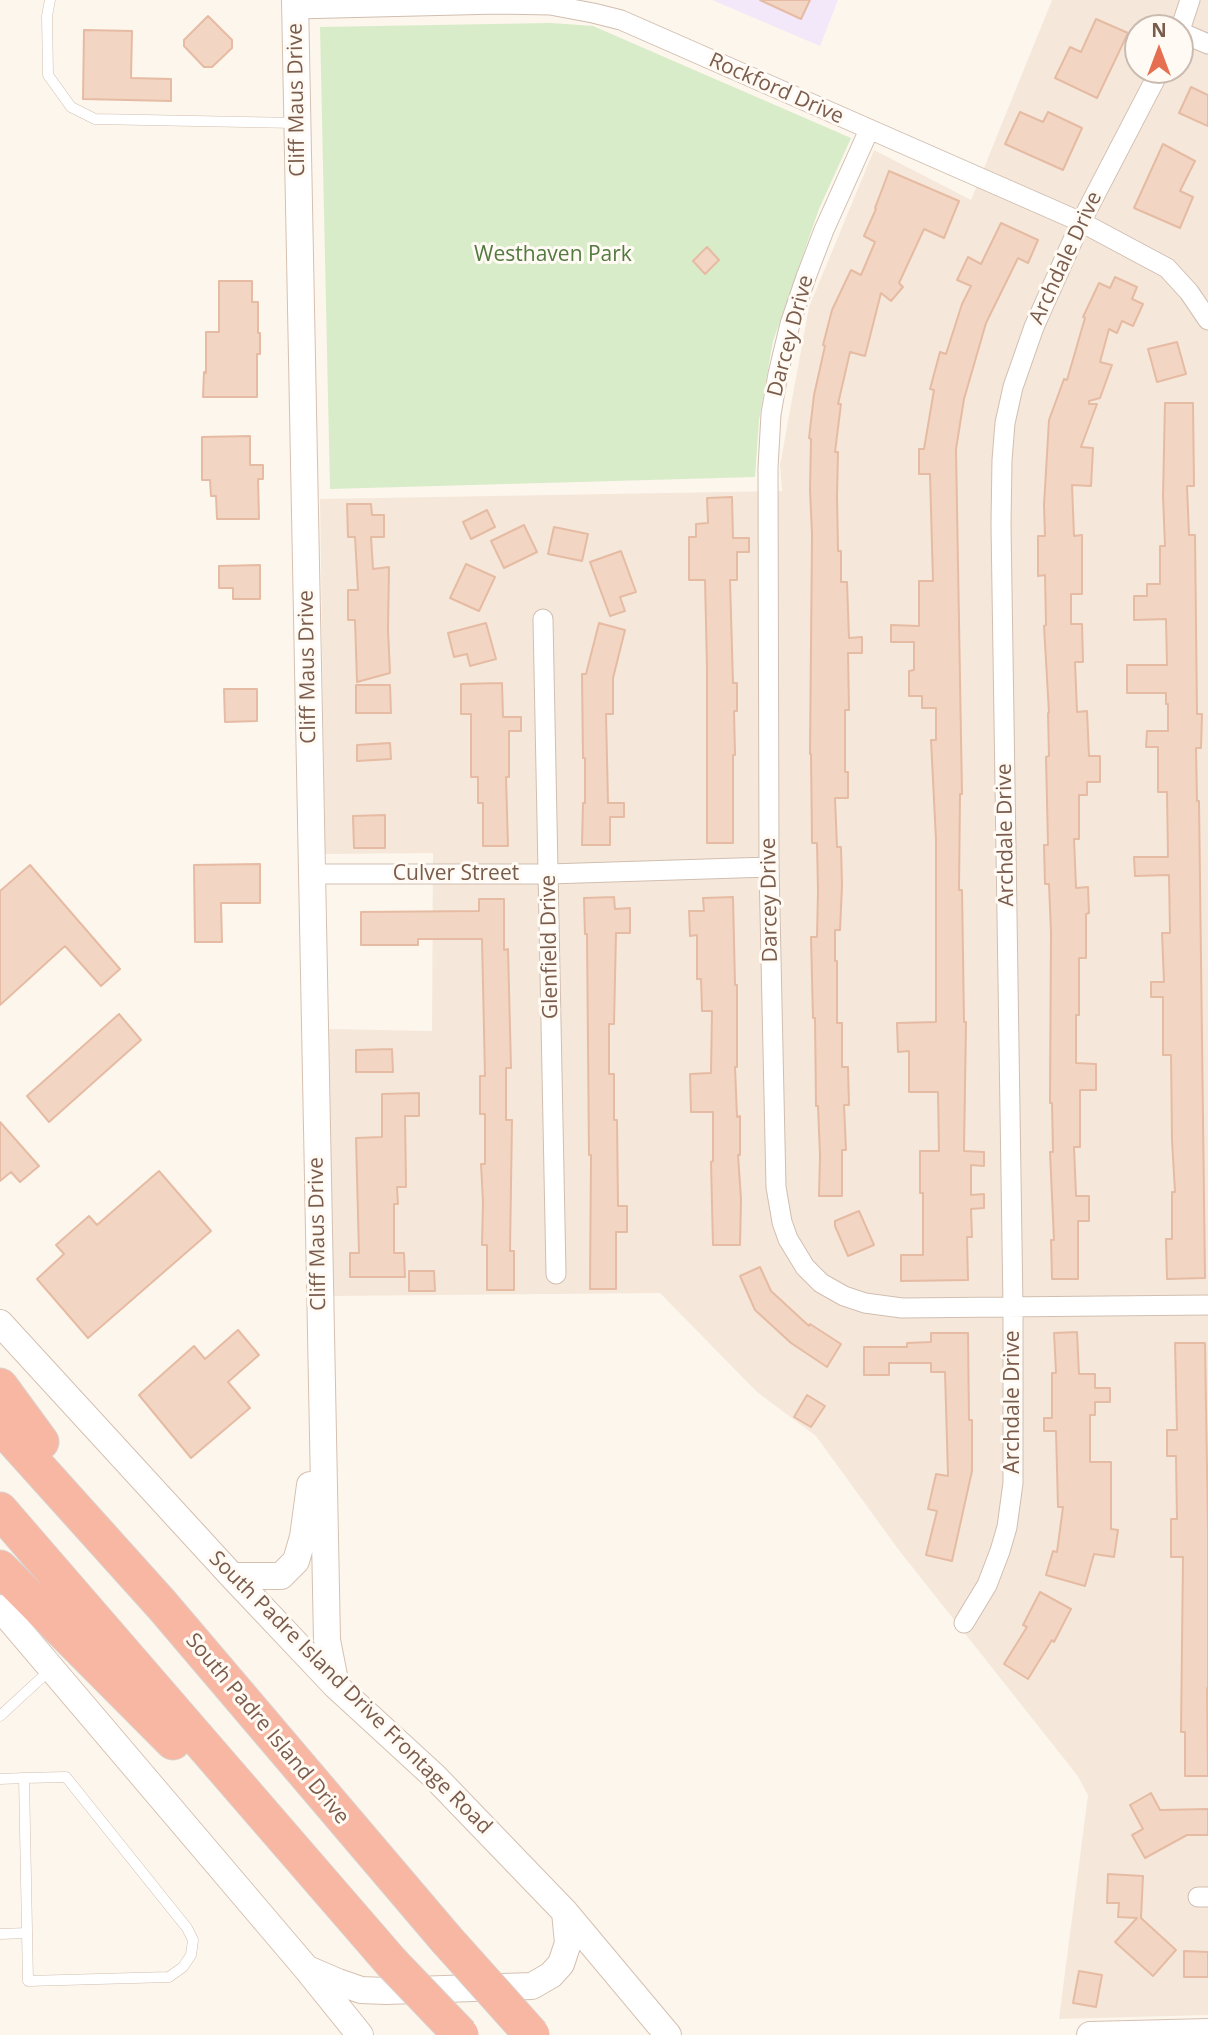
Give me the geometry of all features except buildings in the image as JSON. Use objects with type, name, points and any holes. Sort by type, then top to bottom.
[{"type":"highway","points":[[0,1386],[162,1605]]},
{"type":"highway","name":"South Padre Island Drive","points":[[0,1424],[162,1605],[446,1939],[532,2035]]},
{"type":"highway","points":[[0,1510],[391,1962]]},
{"type":"highway","points":[[0,1568],[461,2035]]},
{"type":"street","name":"Cliff Maus Drive","points":[[295,5],[327,1640],[336,1686]]},
{"type":"street","name":"Rockford Drive","points":[[295,5],[550,5],[621,20],[1081,222],[1167,268],[1189,292],[1208,320]]},
{"type":"street","name":"Archdale Drive","points":[[964,1623],[987,1585],[1007,1527],[1013,1483],[1002,460],[1005,423],[1022,358],[1034,327],[1081,222],[1153,84]]},
{"type":"street","name":"Darcey Drive","points":[[869,130],[806,277],[790,324],[771,414],[768,468],[769,867],[776,1187],[782,1222],[788,1239],[805,1267],[821,1283],[844,1296],[865,1303],[902,1308],[1208,1305]]},
{"type":"street","name":"Glenfield Drive","points":[[543,619],[556,1274]]},
{"type":"street","name":"Culver Street","points":[[312,874],[549,874],[769,867]]},
{"type":"street","name":"South Padre Island Drive Frontage Road","points":[[0,1323],[336,1686],[434,1776],[565,1912],[668,2035]]},
{"type":"street","name":"Cliff Maus Drive","points":[[232,1576],[281,1576],[296,1561],[303,1538],[310,1485],[320,1334]]},
{"type":"street","points":[[0,1608],[360,2035]]},
{"type":"street","points":[[306,1968],[361,1990],[533,1986],[551,1975],[561,1964],[568,1943],[565,1912]]},
{"type":"street","points":[[1090,2035],[1208,2032]]},
{"type":"lane","points":[[50,0],[47,16],[48,75],[71,107],[95,119],[297,123]]},
{"type":"lane","points":[[0,1716],[51,1668]]},
{"type":"lane","points":[[0,1779],[24,1778],[66,1777],[187,1928],[193,1940],[191,1955],[183,1967],[169,1977],[28,1980],[24,1778]]},
{"type":"lane","points":[[0,1934],[27,1933]]},
{"type":"shaded area","points":[[712,0],[838,0],[820,46]]},
{"type":"shaded area","points":[[1052,0],[1208,0],[1208,2015],[1059,2019],[1088,1795],[1077,1775],[898,1549],[816,1436],[757,1392],[660,1293],[332,1296],[328,1029],[432,1031],[433,853],[325,854],[320,499],[782,491],[780,465],[809,307],[874,150],[971,200]]},
{"type":"green space","name":"Westhaven Park","points":[[551,23],[593,26],[851,138],[819,209],[773,341],[759,420],[755,477],[330,489],[320,27]]}]
